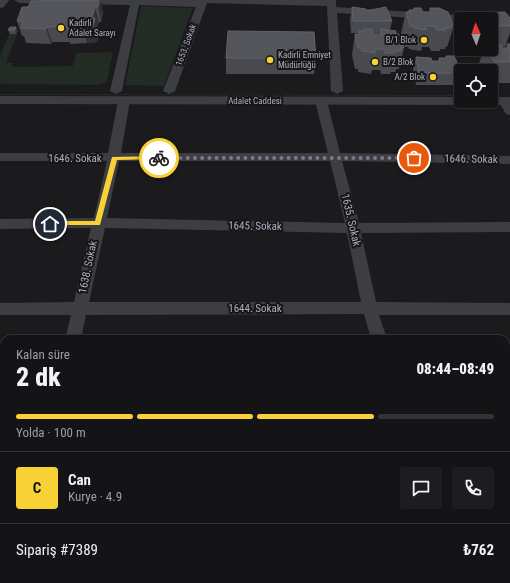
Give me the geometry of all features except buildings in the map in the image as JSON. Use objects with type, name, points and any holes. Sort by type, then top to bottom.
[{"type":"street","points":[[0,6],[3,0]]},
{"type":"street","points":[[19,0],[135,2],[203,1],[331,4],[454,17]]},
{"type":"street","name":"1653. Sokak","points":[[169,91],[203,1]]},
{"type":"street","name":"1638. Sokak","points":[[74,335],[114,158],[120,96],[135,2]]},
{"type":"street","points":[[331,4],[337,91]]},
{"type":"street","points":[[0,90],[120,96],[169,91],[454,91]]},
{"type":"street","points":[[498,95],[508,101]]},
{"type":"street","name":"Adalet Caddesi","points":[[0,100],[120,96],[321,101],[508,101]]},
{"type":"street","name":"1635. Sokak","points":[[321,101],[353,228],[370,309],[378,335]]},
{"type":"street","name":"1646. Sokak","points":[[0,158],[335,157],[510,160]]},
{"type":"street","name":"1645. Sokak","points":[[0,224],[353,228],[510,227]]},
{"type":"street","name":"1644. Sokak","points":[[0,309],[221,307],[510,309]]},
{"type":"shaded area","points":[[141,6],[193,8],[164,86],[125,85]]},
{"type":"shaded area","points":[[9,34],[17,34],[6,63],[13,63],[12,67],[73,66],[76,53],[113,52],[107,81],[100,85],[2,84],[0,83],[0,56]]},
{"type":"shaded area","points":[[0,94],[454,96],[0,95]]},
{"type":"way so far","points":[[159,158],[414,158]]},
{"type":"place","name":"Kadirli Adalet Sarayı","points":[[61,28]]},
{"type":"place","name":"B/1 Blok","points":[[424,40]]},
{"type":"place","name":"Kadirli Emniyet Müdürlüğü","points":[[270,60]]},
{"type":"place","name":"B/2 Blok","points":[[375,62]]},
{"type":"place","name":"A/2 Blok","points":[[433,77]]},
{"type":"route","points":[[50,224],[98,224],[114,158],[159,158]]}]
